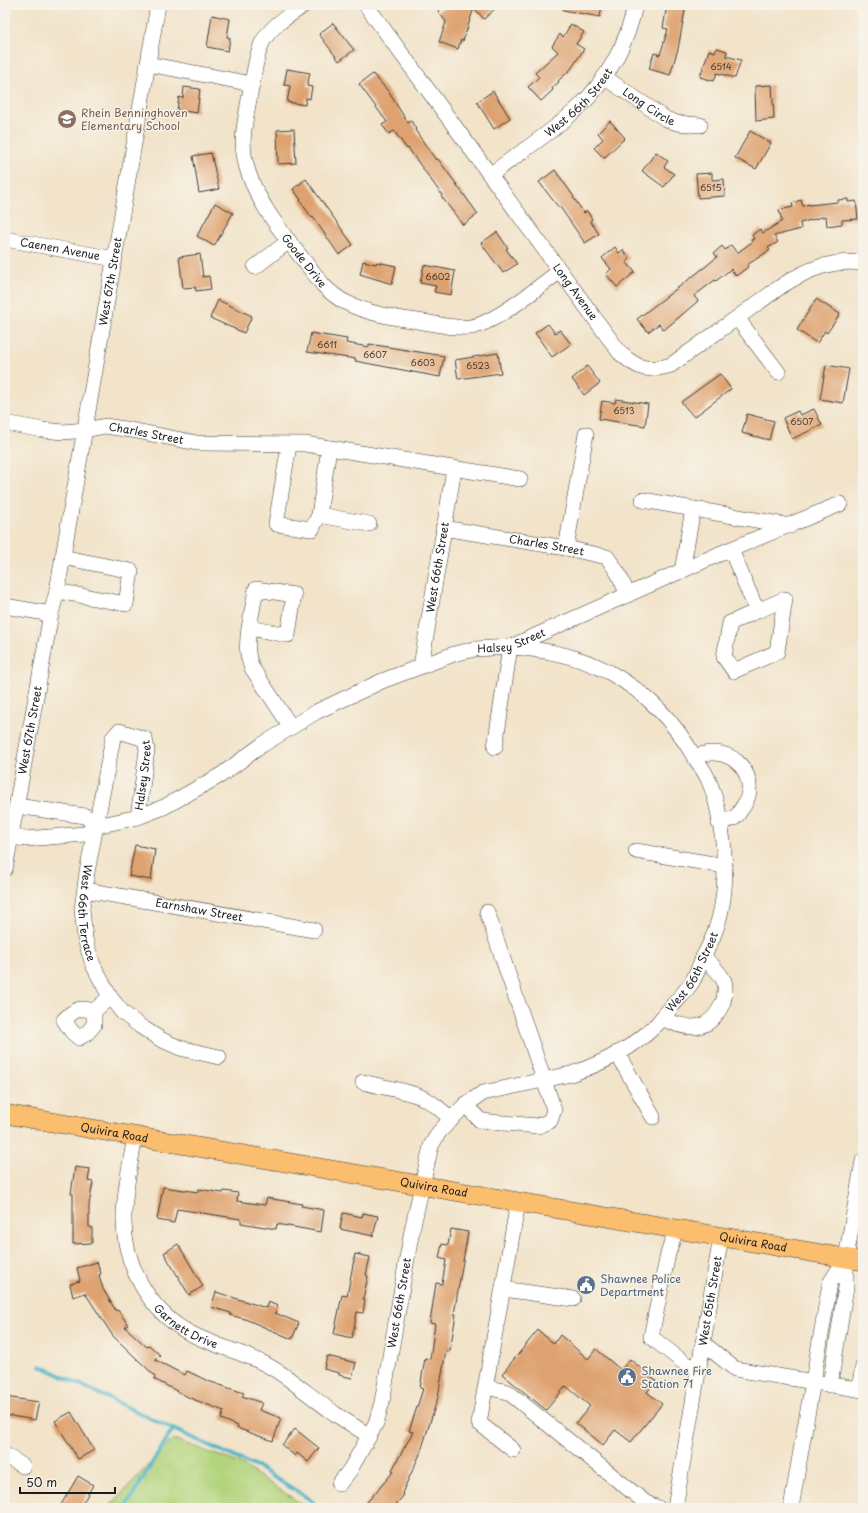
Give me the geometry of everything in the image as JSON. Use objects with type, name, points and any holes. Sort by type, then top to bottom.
[{"type":"main road","name":"Quivira Road","points":[[5,1114],[855,1260]]},
{"type":"street","name":"West 67th Street","points":[[5,869],[10,837],[13,800],[57,591],[158,5]]},
{"type":"street","name":"Goode Drive","points":[[304,5],[274,27],[263,41],[257,56],[244,129],[244,154],[247,168],[260,199],[289,241],[323,285],[346,303],[364,310],[459,327],[472,327],[487,322],[560,271]]},
{"type":"street","name":"West 66th Street","points":[[490,175],[551,130],[578,108],[587,98],[615,60],[626,38],[635,5]]},
{"type":"street","name":"Long Avenue","points":[[371,7],[490,175],[620,352],[630,362],[641,368],[657,369],[671,365],[801,273],[822,265],[855,262],[863,263]]},
{"type":"street","points":[[148,64],[252,84]]},
{"type":"street","name":"Long Circle","points":[[604,76],[666,119],[677,123],[700,126]]},
{"type":"street","name":"Caenen Avenue","points":[[5,240],[115,259]]},
{"type":"street","points":[[255,267],[289,241]]},
{"type":"street","points":[[737,318],[778,372]]},
{"type":"street","name":"Charles Street","points":[[5,423],[63,432],[105,426],[197,443],[306,444],[520,480]]},
{"type":"street","points":[[566,548],[586,434]]},
{"type":"street","points":[[289,444],[276,524],[312,529],[319,515],[329,448]]},
{"type":"street","name":"West 66th Street","points":[[421,666],[454,469]]},
{"type":"street","points":[[643,500],[790,526]]},
{"type":"street","name":"Halsey Street","points":[[10,837],[26,839],[85,834],[97,826],[138,817],[164,806],[221,775],[262,745],[316,712],[382,681],[454,654],[475,649],[510,647],[682,571],[840,504]]},
{"type":"street","points":[[682,571],[693,509]]},
{"type":"street","points":[[319,515],[369,524]]},
{"type":"street","name":"Charles Street","points":[[444,528],[566,548],[607,557],[618,573],[628,595]]},
{"type":"street","points":[[731,550],[757,611]]},
{"type":"street","points":[[57,591],[126,604],[131,571],[62,557]]},
{"type":"street","points":[[785,599],[777,652],[734,671],[724,657],[730,624],[757,611],[785,599]]},
{"type":"street","points":[[5,606],[51,614]]},
{"type":"street","points":[[249,628],[247,650],[248,659],[252,668],[291,727]]},
{"type":"street","points":[[495,747],[510,647]]},
{"type":"street","name":"West 66th Street","points":[[338,1484],[350,1470],[376,1423],[382,1402],[421,1186],[431,1146],[439,1132],[465,1105],[484,1093],[571,1074],[585,1069],[634,1043],[656,1025],[685,992],[692,981],[715,933],[722,904],[725,883],[724,848],[720,823],[712,791],[708,779],[672,722],[651,701],[626,682],[608,672],[580,660],[538,649],[510,647]]},
{"type":"street","name":"Halsey Street","points":[[97,826],[113,738],[119,731],[145,739],[147,750],[138,817]]},
{"type":"street","points":[[695,758],[702,754],[714,752],[731,757],[745,770],[749,784],[746,804],[735,818],[720,823]]},
{"type":"street","points":[[13,800],[85,816],[97,826]]},
{"type":"street","name":"West 66th Terrace","points":[[97,826],[82,908],[85,939],[93,965],[110,997],[123,1013],[140,1026],[160,1039],[180,1048],[219,1057]]},
{"type":"street","points":[[636,851],[724,866]]},
{"type":"street","name":"Earnshaw Street","points":[[85,890],[314,930]]},
{"type":"street","points":[[465,1105],[481,1122],[538,1126],[550,1121],[554,1110],[487,912]]},
{"type":"street","points":[[662,1018],[676,1025],[694,1027],[709,1022],[718,1012],[724,998],[725,982],[717,970],[703,957]]},
{"type":"street","points":[[94,1011],[110,997]]},
{"type":"street","points":[[617,1053],[653,1117]]},
{"type":"street","points":[[363,1082],[406,1091],[426,1099],[441,1108],[451,1120]]},
{"type":"street","name":"Garnett Drive","points":[[135,1136],[126,1192],[124,1230],[127,1251],[135,1274],[156,1306],[170,1320],[202,1339],[260,1361],[298,1385],[333,1412],[370,1436]]},
{"type":"street","points":[[830,1385],[846,1287],[855,1260],[863,1161]]},
{"type":"street","points":[[513,1450],[479,1423],[518,1202]]},
{"type":"street","points":[[676,1229],[668,1254],[651,1337],[686,1365],[699,1366]]},
{"type":"street","name":"West 65th Street","points":[[675,1508],[721,1237]]},
{"type":"street","points":[[791,1508],[830,1283],[855,1260]]},
{"type":"street","points":[[503,1289],[573,1299]]},
{"type":"street","points":[[703,1343],[735,1369],[861,1390],[863,1366]]},
{"type":"street","points":[[486,1387],[508,1392],[646,1503],[658,1508]]},
{"type":"street","points":[[5,1455],[23,1466]]},
{"type":"green space","points":[[173,1439],[239,1463],[308,1508],[108,1508]]},
{"type":"building","points":[[447,5],[499,5],[484,19],[474,8],[463,41],[461,40],[458,49],[439,42],[446,22],[438,11]]},
{"type":"building","points":[[564,5],[602,5],[600,17],[563,10]]},
{"type":"building","points":[[667,5],[686,5],[678,49],[670,75],[649,69],[654,53],[660,55],[668,29],[663,28]]},
{"type":"building","points":[[212,15],[230,19],[227,37],[230,38],[228,51],[207,47]]},
{"type":"building","points":[[333,23],[354,50],[339,61],[319,34]]},
{"type":"building","points":[[571,24],[584,32],[576,44],[584,49],[571,69],[558,81],[559,82],[552,88],[553,90],[541,101],[528,87],[539,77],[535,73],[558,52],[552,46],[560,34],[563,37]]},
{"type":"building","points":[[717,48],[727,51],[726,56],[741,60],[735,78],[717,73],[714,81],[700,77],[709,50],[715,52]]},
{"type":"building","points":[[287,69],[310,73],[307,86],[312,87],[310,99],[306,98],[305,105],[287,102],[290,86],[284,85]]},
{"type":"building","points":[[373,74],[388,91],[408,123],[411,121],[416,129],[415,130],[436,160],[438,159],[478,214],[463,225],[408,148],[407,149],[394,131],[389,134],[382,125],[387,122],[359,84]]},
{"type":"building","points":[[772,85],[774,119],[756,121],[755,86]]},
{"type":"building","points":[[184,87],[200,89],[197,113],[177,110],[179,97],[183,98]]},
{"type":"building","points":[[493,91],[510,118],[494,129],[477,102]]},
{"type":"building","points":[[610,121],[625,138],[604,158],[594,148],[603,139],[598,133]]},
{"type":"building","points":[[294,129],[296,163],[278,164],[277,130]]},
{"type":"building","points":[[750,131],[771,143],[756,169],[735,158]]},
{"type":"building","points":[[656,152],[668,161],[664,167],[674,174],[664,187],[642,171]]},
{"type":"building","points":[[211,153],[219,189],[199,193],[193,156]]},
{"type":"building","points":[[555,170],[584,213],[587,211],[592,219],[590,221],[599,234],[585,243],[560,207],[559,208],[539,182]]},
{"type":"building","points":[[712,173],[712,180],[724,179],[725,196],[698,198],[696,174]]},
{"type":"building","points":[[306,179],[353,245],[339,255],[293,189]]},
{"type":"building","points":[[848,199],[848,202],[856,201],[858,219],[842,220],[842,224],[827,226],[826,216],[800,223],[801,229],[774,236],[778,242],[768,248],[770,250],[747,265],[748,267],[736,276],[731,269],[716,281],[715,280],[694,296],[698,301],[664,330],[659,324],[648,332],[637,319],[717,257],[714,253],[722,246],[725,250],[731,245],[737,253],[752,242],[751,240],[754,239],[752,235],[760,229],[763,233],[782,221],[779,210],[793,207],[792,203],[801,200],[803,206],[809,204],[838,202],[838,200]]},
{"type":"building","points":[[215,203],[233,213],[214,246],[197,236]]},
{"type":"building","points":[[497,232],[508,248],[506,249],[517,264],[503,273],[481,243]]},
{"type":"building","points":[[615,247],[619,253],[623,250],[630,259],[626,262],[635,272],[617,287],[606,274],[611,269],[602,258]]},
{"type":"building","points":[[200,254],[203,277],[209,276],[211,289],[196,291],[195,287],[183,288],[179,257]]},
{"type":"building","points":[[363,261],[396,266],[392,284],[360,274]]},
{"type":"building","points":[[424,265],[455,271],[451,295],[434,292],[436,286],[420,283]]},
{"type":"building","points":[[816,299],[840,314],[827,333],[825,331],[817,343],[797,330]]},
{"type":"building","points":[[218,300],[252,316],[244,333],[210,318]]},
{"type":"building","points":[[548,324],[555,333],[560,330],[571,344],[552,357],[535,333]]},
{"type":"building","points":[[311,333],[347,339],[346,343],[369,347],[369,344],[444,356],[440,377],[355,361],[356,359],[307,352]]},
{"type":"building","points":[[498,353],[501,373],[458,379],[455,360]]},
{"type":"building","points":[[826,365],[849,369],[843,403],[820,399]]},
{"type":"building","points":[[587,366],[600,383],[584,395],[572,379]]},
{"type":"building","points":[[720,374],[731,389],[694,417],[681,402]]},
{"type":"building","points":[[616,399],[648,404],[645,426],[599,419],[602,401],[615,403]]},
{"type":"building","points":[[814,409],[822,425],[792,439],[783,418],[798,411],[800,415]]},
{"type":"building","points":[[747,414],[774,421],[769,440],[742,433]]},
{"type":"building","points":[[135,845],[155,849],[151,880],[129,876]]},
{"type":"building","points":[[75,1167],[90,1169],[88,1181],[93,1182],[89,1205],[89,1227],[92,1227],[92,1243],[73,1244],[73,1194],[71,1194]]},
{"type":"building","points":[[163,1187],[198,1192],[198,1189],[223,1193],[224,1191],[238,1193],[237,1201],[265,1205],[267,1198],[302,1204],[301,1206],[324,1210],[321,1232],[277,1224],[276,1229],[241,1223],[241,1219],[177,1209],[174,1223],[157,1220]]},
{"type":"building","points":[[343,1213],[362,1217],[363,1213],[378,1216],[373,1236],[340,1229]]},
{"type":"building","points":[[451,1229],[468,1232],[454,1314],[456,1314],[450,1351],[446,1351],[438,1397],[420,1454],[402,1493],[404,1495],[393,1508],[362,1508],[394,1471],[392,1470],[413,1432],[409,1431],[423,1389],[420,1388],[425,1358],[430,1359],[435,1324],[430,1323],[436,1283],[442,1284],[446,1260],[439,1258],[442,1244],[448,1245]]},
{"type":"building","points":[[178,1244],[203,1286],[189,1295],[164,1253]]},
{"type":"building","points":[[355,1254],[370,1257],[363,1299],[365,1300],[363,1313],[357,1312],[352,1338],[334,1334],[342,1295],[347,1296]]},
{"type":"building","points":[[97,1262],[101,1274],[99,1275],[103,1289],[116,1311],[118,1310],[128,1325],[125,1327],[147,1347],[149,1345],[160,1355],[155,1360],[185,1375],[187,1371],[208,1381],[244,1393],[242,1396],[262,1403],[259,1410],[281,1418],[273,1441],[237,1428],[238,1426],[221,1419],[224,1411],[190,1398],[154,1379],[155,1376],[113,1336],[85,1293],[73,1297],[70,1284],[80,1281],[77,1268]]},
{"type":"building","points":[[216,1292],[266,1308],[268,1302],[278,1306],[275,1313],[299,1323],[292,1339],[245,1319],[230,1315],[231,1313],[211,1307]]},
{"type":"building","points":[[538,1330],[554,1344],[560,1335],[588,1359],[596,1349],[621,1370],[630,1359],[656,1381],[647,1392],[662,1404],[631,1442],[615,1430],[603,1445],[576,1423],[590,1406],[566,1386],[546,1410],[502,1374]]},
{"type":"building","points":[[327,1356],[356,1363],[352,1378],[324,1369]]},
{"type":"building","points":[[5,1397],[39,1402],[35,1420],[5,1415]]},
{"type":"building","points":[[71,1412],[94,1450],[78,1459],[55,1421]]},
{"type":"building","points":[[295,1429],[319,1448],[308,1462],[297,1453],[295,1456],[282,1445]]},
{"type":"building","points":[[78,1476],[93,1485],[80,1508],[59,1508]]},
{"type":"waterway","points":[[41,1366],[259,1468],[308,1498],[319,1508]]},
{"type":"waterway","points":[[125,1508],[173,1429]]},
{"type":"place","name":"Rhein Benninghoven Elementary School","points":[[67,119]]},
{"type":"place","name":"Shawnee Police Department","points":[[586,1285]]},
{"type":"place","name":"Shawnee Fire Station 71","points":[[627,1377]]}]
